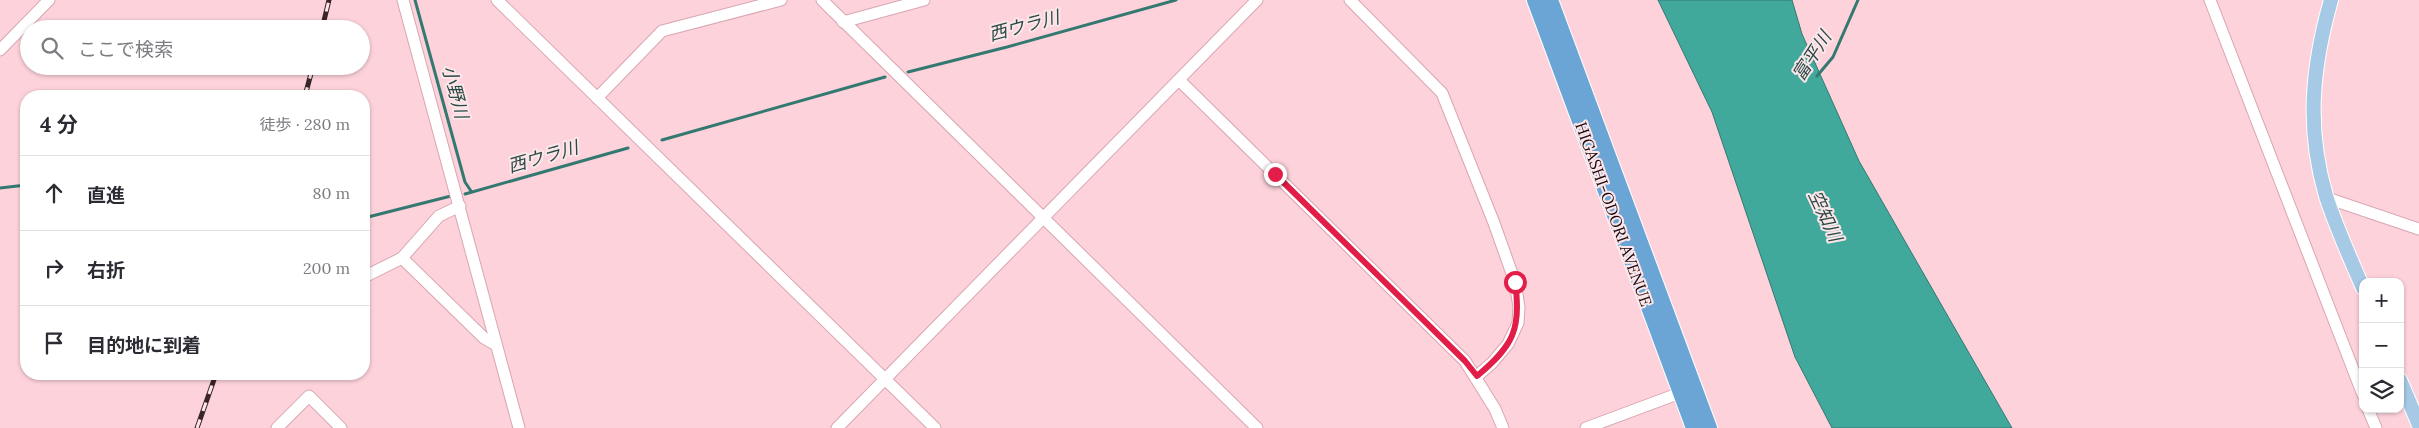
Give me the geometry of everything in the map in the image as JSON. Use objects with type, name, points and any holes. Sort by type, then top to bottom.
[{"type":"highway","name":"HIGASHI-ODORI AVENUE","points":[[1535,0],[1687,390],[1709,428]]},
{"type":"highway","name":"HIGASHI-ODORI AVENUE","points":[[1550,0],[1687,390],[1694,428]]},
{"type":"main road","points":[[2331,0],[2321,40],[2313,88],[2315,141],[2327,198],[2359,278]]},
{"type":"main road","points":[[2404,390],[2419,426]]},
{"type":"street","points":[[29,20],[49,0]]},
{"type":"street","points":[[403,0],[519,428]]},
{"type":"street","points":[[497,0],[935,428]]},
{"type":"street","points":[[597,98],[662,31],[781,0]]},
{"type":"street","points":[[822,0],[1257,428]]},
{"type":"street","points":[[843,22],[924,0]]},
{"type":"street","points":[[837,428],[1257,0]]},
{"type":"street","points":[[1350,0],[1442,93],[1494,223],[1512,274],[1519,307],[1518,323],[1508,344],[1492,363],[1477,376]]},
{"type":"street","points":[[2210,0],[2359,385]]},
{"type":"street","points":[[0,50],[20,30]]},
{"type":"street","points":[[1179,80],[1465,361],[1477,376],[1503,428]]},
{"type":"street","points":[[2327,198],[2419,229]]},
{"type":"street","points":[[370,274],[402,258],[439,216],[460,206]]},
{"type":"street","points":[[402,258],[484,338],[496,345]]},
{"type":"street","points":[[1586,428],[1687,390]]},
{"type":"street","points":[[278,428],[309,396],[341,428]]},
{"type":"street","points":[[2370,413],[2376,428]]},
{"type":"water","name":"空知川","points":[[1658,0],[1792,0],[1802,34],[1859,161],[2012,428],[1832,428],[1795,357],[1712,112]]},
{"type":"waterway","name":"小野川","points":[[415,0],[465,182],[471,191]]},
{"type":"waterway","name":"西ウラ川","points":[[908,72],[1007,47],[1176,0]]},
{"type":"waterway","name":"富平川","points":[[1817,76],[1833,57],[1858,0]]},
{"type":"waterway","name":"西ウラ川","points":[[662,140],[885,77]]},
{"type":"waterway","name":"西ウラ川","points":[[465,194],[628,148]]},
{"type":"waterway","name":"西ウラ川","points":[[0,188],[20,186]]},
{"type":"waterway","name":"西ウラ川","points":[[370,216],[451,196]]},
{"type":"railway","points":[[324,20],[329,0]]},
{"type":"railway","points":[[307,90],[311,75]]},
{"type":"railway","points":[[197,428],[214,380]]},
{"type":"route","points":[[1275,174],[1465,361],[1477,376],[1492,363],[1508,344],[1518,323],[1519,307],[1515,282]]}]
